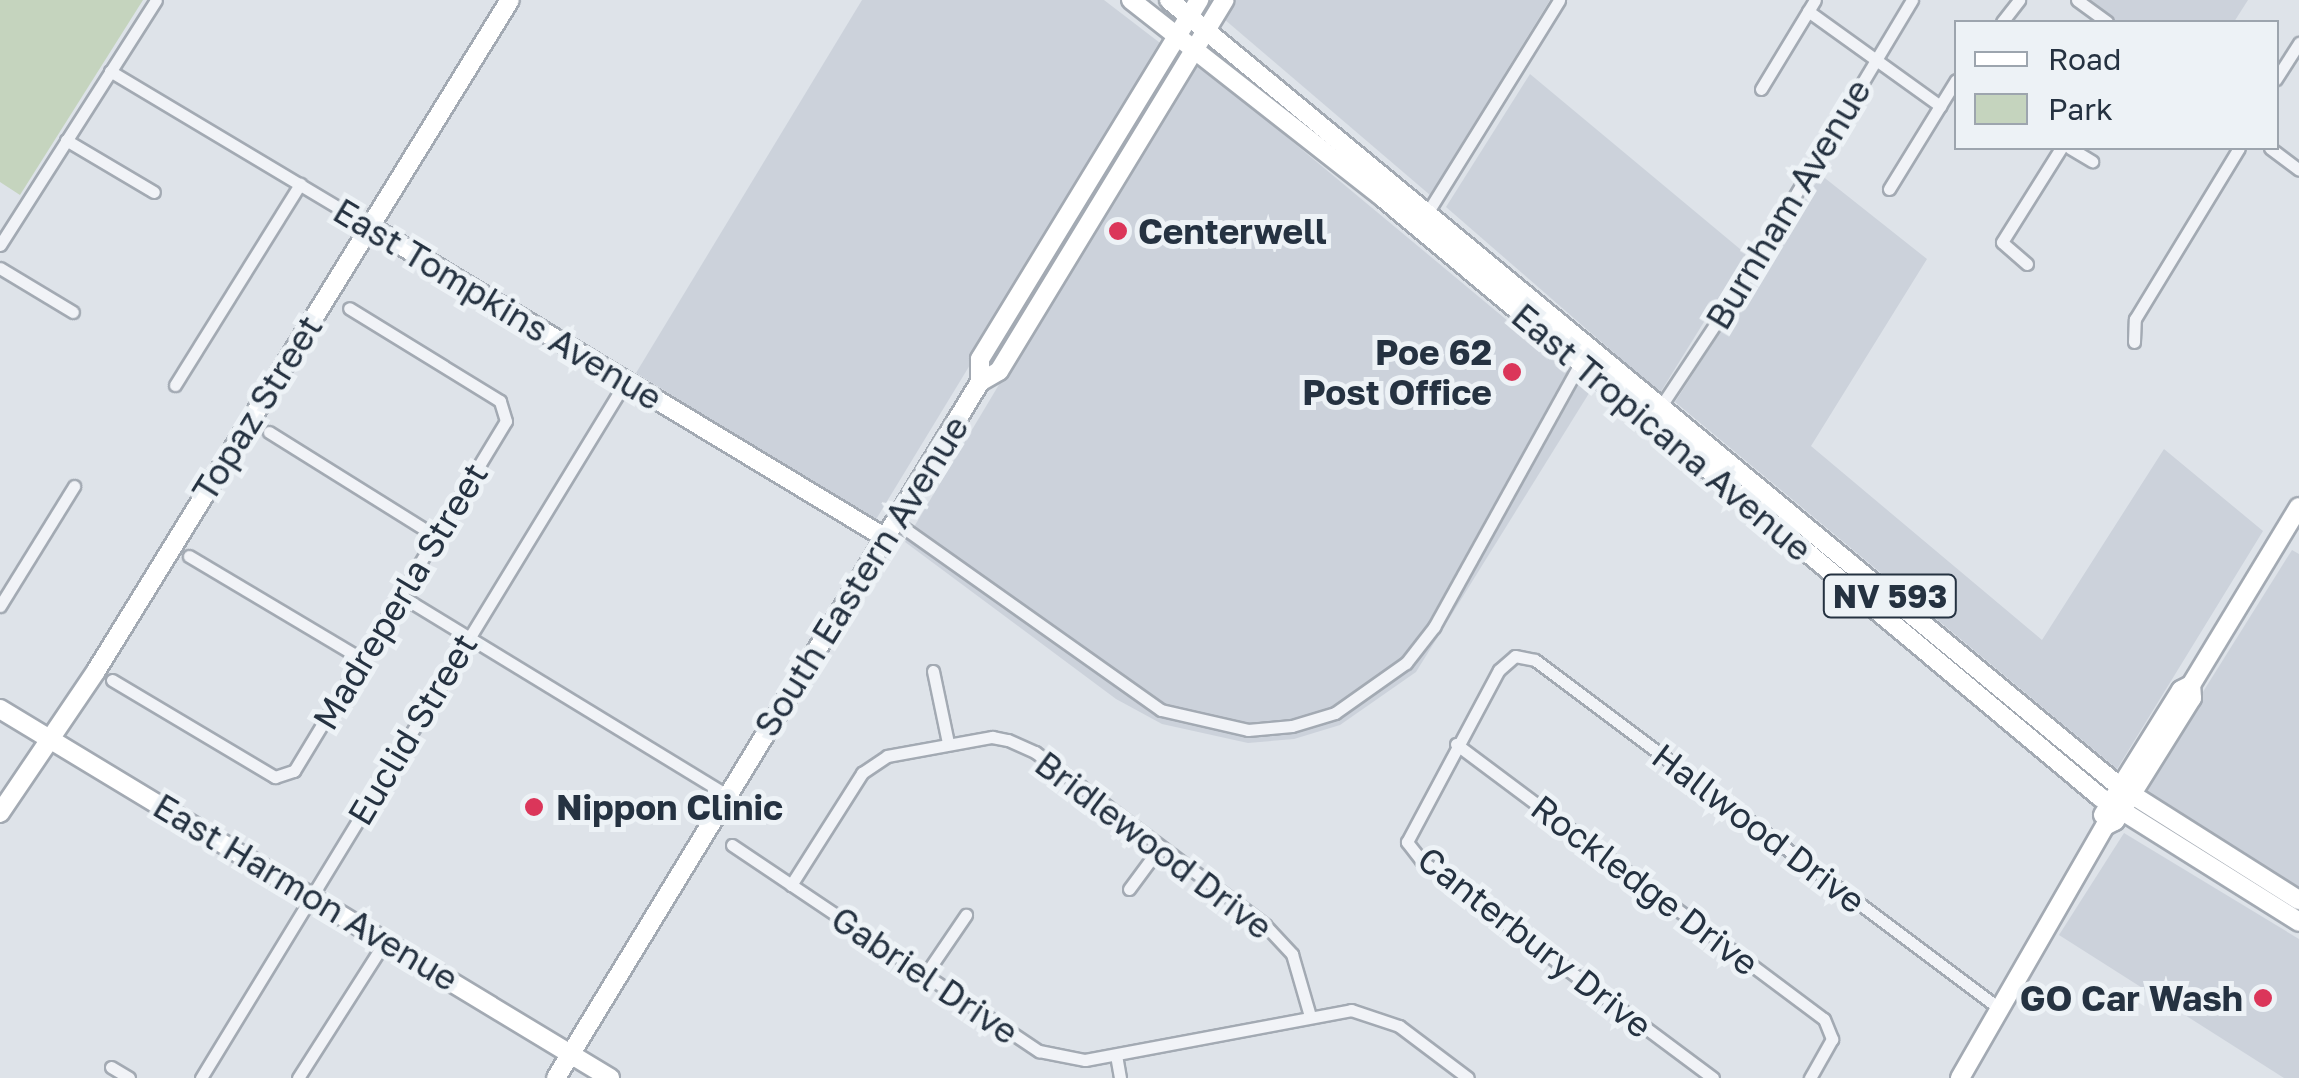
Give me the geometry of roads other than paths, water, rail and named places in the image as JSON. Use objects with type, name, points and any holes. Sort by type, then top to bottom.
[{"type":"main road","name":"Topaz Street","points":[[0,813],[50,739],[510,0]]},
{"type":"main road","name":"East Tropicana Avenue","points":[[1130,0],[1382,198],[2112,813],[2299,922]]},
{"type":"main road","name":"East Tropicana Avenue","points":[[1169,0],[1194,7],[1207,30],[2126,791],[2299,900]]},
{"type":"main road","name":"South Eastern Avenue","points":[[556,1078],[894,520],[980,382],[999,372],[1225,0]]},
{"type":"main road","name":"South Eastern Avenue","points":[[980,382],[980,359],[1194,7]]},
{"type":"main road","points":[[1382,198],[1397,197],[1420,214],[1429,210]]},
{"type":"main road","points":[[1058,277],[1052,266],[1073,229],[1070,209]]},
{"type":"main road","name":"East Tompkins Avenue","points":[[370,226],[884,538]]},
{"type":"main road","points":[[1420,230],[1429,226],[1456,246],[1473,247]]},
{"type":"main road","points":[[1009,356],[1008,336],[1024,310],[1020,293]]},
{"type":"main road","points":[[1611,390],[1628,391],[1651,408],[1661,406]]},
{"type":"main road","points":[[1643,418],[1656,416],[1698,437]]},
{"type":"main road","points":[[1960,1078],[2112,813],[2192,698],[2191,686],[2299,506]]},
{"type":"main road","points":[[1810,556],[1883,602],[1900,604]]},
{"type":"main road","points":[[1876,611],[1893,613],[1950,646]]},
{"type":"main road","name":"East Harmon Avenue","points":[[0,709],[610,1078]]},
{"type":"street","points":[[0,245],[156,0]]},
{"type":"street","points":[[1429,210],[1559,0]]},
{"type":"street","name":"Burnham Avenue","points":[[1661,406],[1912,0]]},
{"type":"street","points":[[2004,20],[2019,0]]},
{"type":"street","points":[[2077,0],[2104,20]]},
{"type":"street","points":[[1761,89],[1812,6],[1875,60],[1940,106]]},
{"type":"street","points":[[2279,74],[2299,43]]},
{"type":"street","name":"East Tompkins Avenue","points":[[110,72],[370,226]]},
{"type":"street","points":[[1889,189],[1954,83]]},
{"type":"street","points":[[66,140],[154,192]]},
{"type":"street","points":[[2027,264],[2002,242],[2060,150]]},
{"type":"street","points":[[2073,150],[2092,162]]},
{"type":"street","points":[[2134,342],[2135,319],[2238,150]]},
{"type":"street","points":[[2273,150],[2299,170]]},
{"type":"street","points":[[175,385],[300,184]]},
{"type":"street","points":[[0,268],[74,312]]},
{"type":"street","name":"Madreperla Street","points":[[112,680],[284,778],[362,659],[507,410],[349,308]]},
{"type":"street","points":[[894,520],[1162,710],[1248,730],[1292,726],[1335,713],[1406,663],[1443,613],[1580,364]]},
{"type":"street","name":"Euclid Street","points":[[200,1078],[626,381]]},
{"type":"street","points":[[269,432],[437,536]]},
{"type":"street","points":[[0,606],[74,486]]},
{"type":"street","points":[[190,556],[362,659]]},
{"type":"street","points":[[401,596],[728,794]]},
{"type":"street","name":"Hallwood Drive","points":[[1456,744],[1499,670],[1514,656],[1535,660],[2000,1008]]},
{"type":"street","points":[[791,885],[862,773],[887,756],[948,743],[933,671]]},
{"type":"street","name":"Bridlewood Drive","points":[[948,743],[1008,740],[1035,752],[1265,925],[1292,954],[1310,1016]]},
{"type":"street","name":"Canterbury Drive","points":[[1456,744],[1407,842],[1421,860],[1713,1078]]},
{"type":"street","name":"Rockledge Drive","points":[[1456,744],[1831,1028],[1810,1078]]},
{"type":"street","name":"Gabriel Drive","points":[[732,845],[1039,1051],[1068,1060],[1116,1055],[1310,1016],[1368,1012],[1398,1026],[1468,1078]]},
{"type":"street","points":[[1128,888],[1160,846]]},
{"type":"street","points":[[925,975],[966,914]]},
{"type":"street","points":[[298,1078],[386,940]]},
{"type":"street","points":[[1116,1055],[1120,1078]]},
{"type":"street","points":[[111,1068],[129,1078]]},
{"type":"place","name":"Centerwell","points":[[1118,231]]},
{"type":"place","name":"Poe 62 Post Office","points":[[1512,372]]},
{"type":"place","name":"Nippon Clinic","points":[[534,807]]},
{"type":"place","name":"GO Car Wash","points":[[2263,998]]}]
